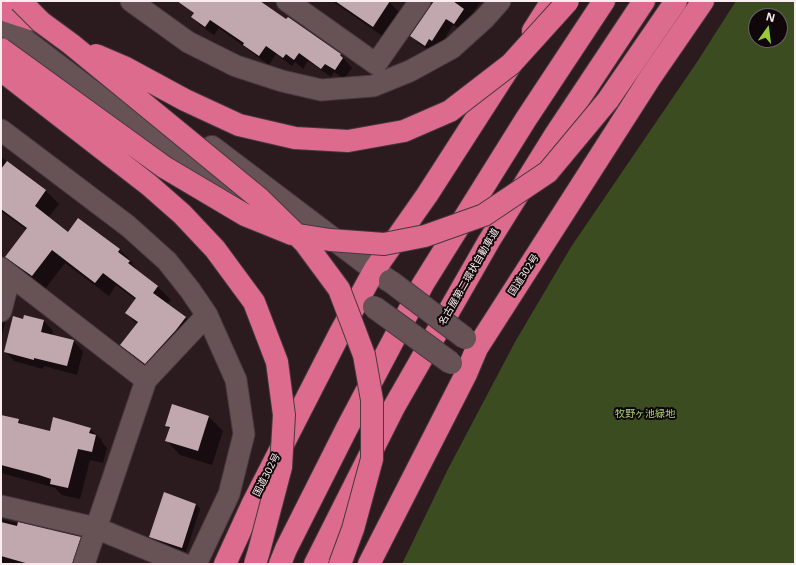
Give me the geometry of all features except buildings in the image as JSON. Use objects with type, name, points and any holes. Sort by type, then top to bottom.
[{"type":"highway","points":[[8,1],[41,22],[71,44],[260,199],[305,243],[339,289],[364,355],[372,400],[372,459],[353,529],[340,564]]},
{"type":"highway","points":[[19,1],[41,22]]},
{"type":"highway","points":[[26,1],[41,22]]},
{"type":"highway","name":"国道302号","points":[[224,564],[252,506],[427,195],[552,1]]},
{"type":"highway","points":[[71,44],[124,67],[185,100],[238,125],[295,138],[348,141],[404,131],[450,111],[511,64],[568,1]]},
{"type":"highway","points":[[280,564],[346,428],[423,284],[526,119],[604,1]]},
{"type":"highway","name":"名古屋第二環状自動車道","points":[[314,564],[394,407],[489,241],[559,129],[644,1]]},
{"type":"highway","points":[[1,49],[164,167],[245,215],[292,234],[330,240],[384,244],[425,236],[484,215],[548,172],[608,100],[676,1]]},
{"type":"highway","name":"国道302号","points":[[369,564],[471,343],[703,1]]},
{"type":"highway","points":[[1,9],[41,22]]},
{"type":"highway","points":[[1,70],[149,185],[182,214],[215,249],[254,302],[277,362],[284,415],[281,467],[260,551],[254,564]]},
{"type":"street","points":[[19,1],[471,343]]},
{"type":"street","points":[[131,1],[188,42],[236,66],[282,81],[321,90],[373,86],[410,71],[452,48],[484,19],[500,1]]},
{"type":"street","points":[[287,1],[376,64]]},
{"type":"street","points":[[378,84],[376,64],[420,1]]},
{"type":"street","points":[[1,22],[458,369]]},
{"type":"street","points":[[1,130],[134,231],[167,261],[190,290],[207,315],[236,380],[244,434],[229,494],[196,564]]},
{"type":"street","points":[[6,272],[146,380]]},
{"type":"street","points":[[1,311],[6,272]]},
{"type":"street","points":[[84,564],[146,380],[207,315]]},
{"type":"street","points":[[1,506],[96,528],[183,564]]},
{"type":"green space","name":"牧野ヶ池緑地","points":[[736,1],[795,1],[795,564],[402,564],[448,469],[515,342],[571,247],[697,62]]}]
